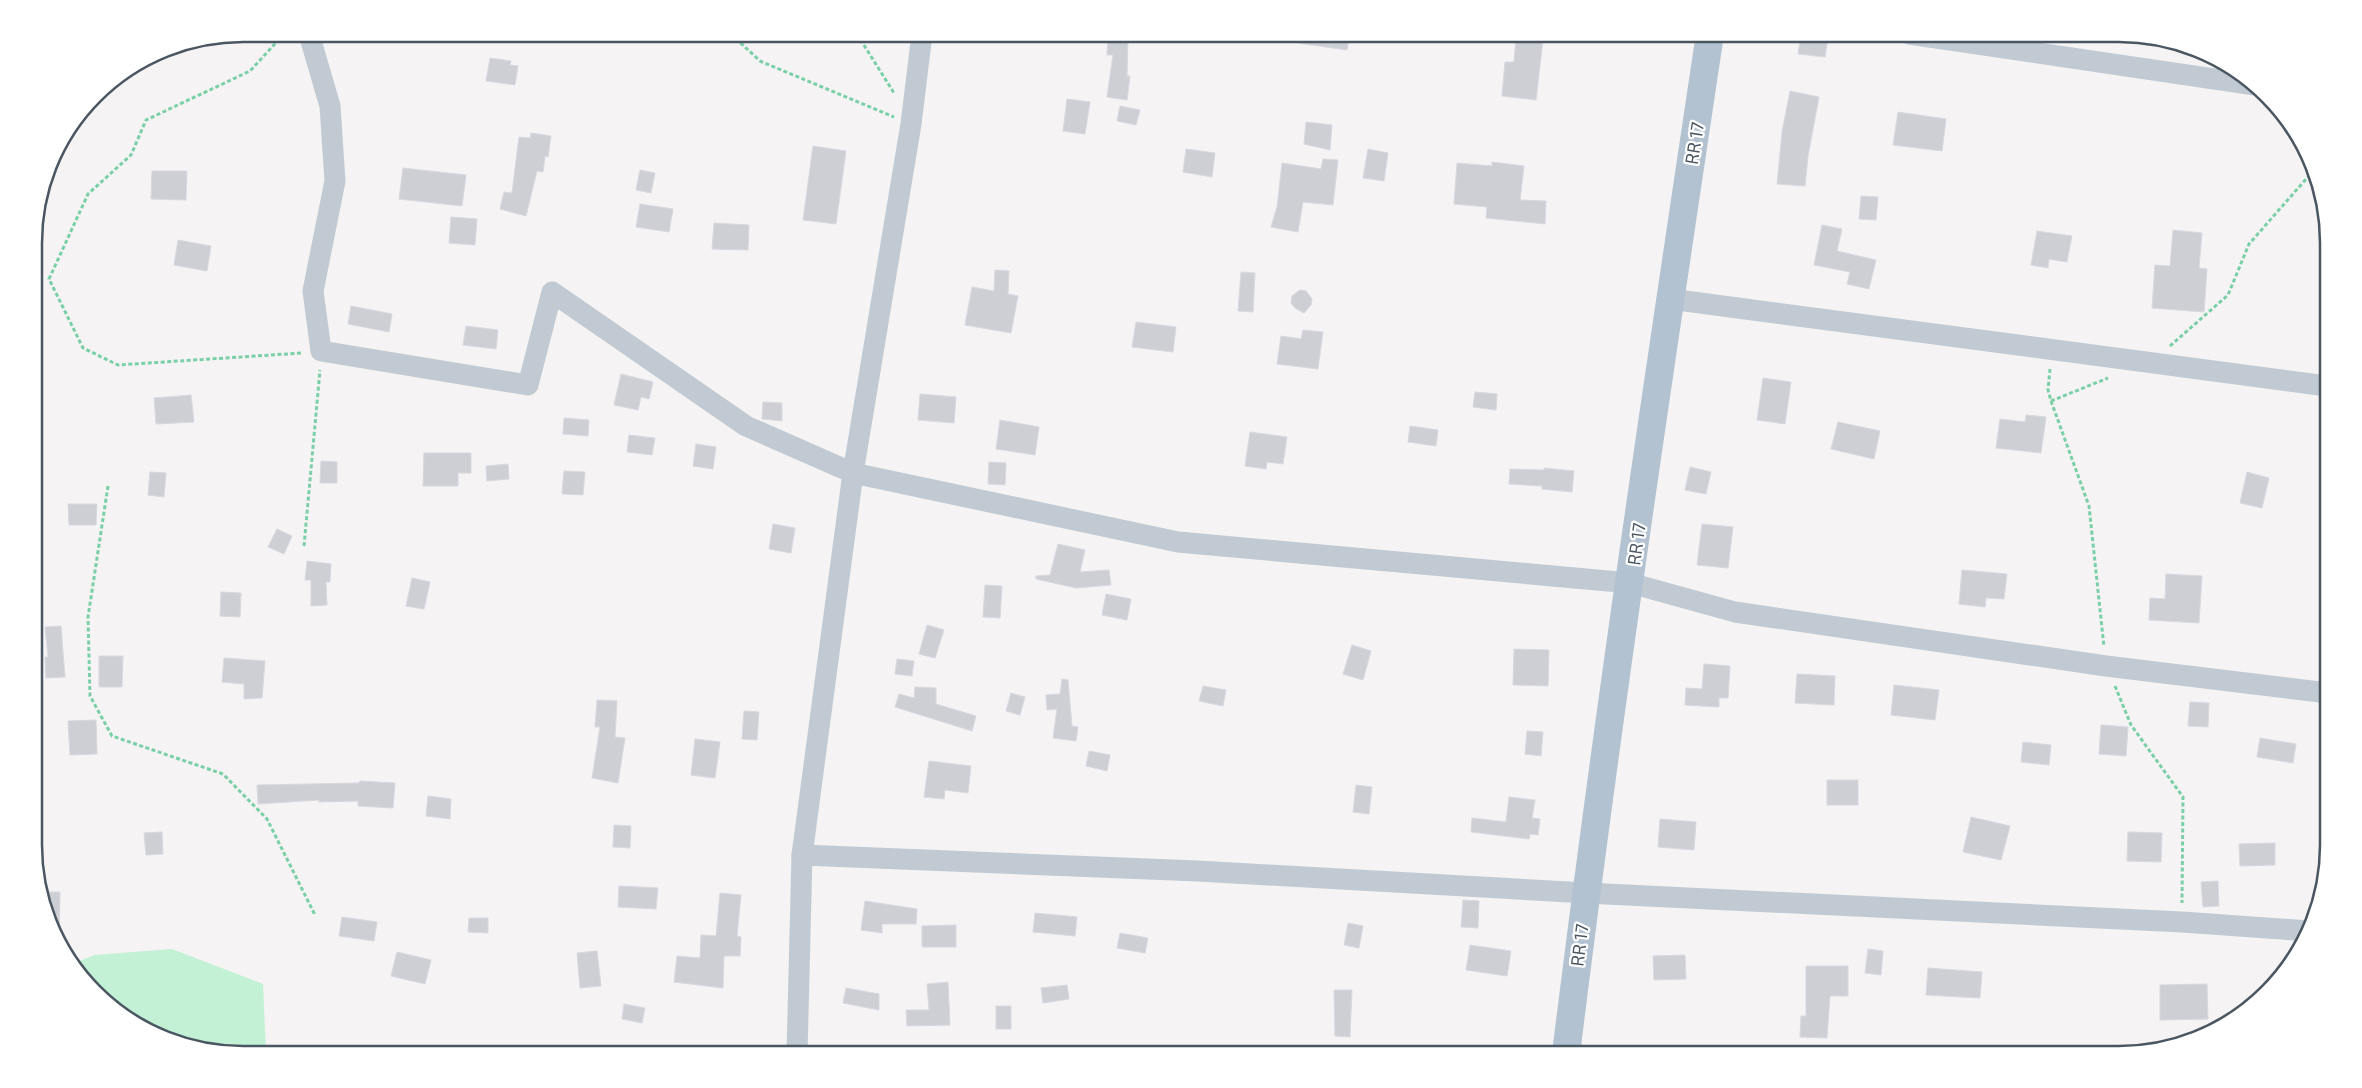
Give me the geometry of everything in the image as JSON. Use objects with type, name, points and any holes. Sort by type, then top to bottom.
[{"type":"main road","name":"RR 17","points":[[1567,1046],[1586,893],[1670,298],[1709,42]]},
{"type":"street","points":[[311,42],[330,106],[336,181],[313,291],[321,351],[528,385],[552,292],[746,426],[853,473],[1178,542],[1630,583],[1735,612],[2106,666],[2320,692]]},
{"type":"street","points":[[797,1046],[802,855],[853,473],[911,124],[921,42]]},
{"type":"street","points":[[1962,42],[2241,84]]},
{"type":"street","points":[[1670,298],[2320,385]]},
{"type":"street","points":[[802,855],[1198,871],[1586,893],[2182,922],[2300,931]]},
{"type":"path","points":[[277,42],[250,71],[146,120],[130,155],[88,194],[49,279],[83,348],[118,365],[321,351],[304,546]]},
{"type":"path","points":[[740,42],[760,61],[911,124]]},
{"type":"path","points":[[862,42],[886,78],[911,124]]},
{"type":"path","points":[[2152,362],[2228,295],[2249,244],[2308,177]]},
{"type":"path","points":[[2051,348],[2048,390],[2089,506],[2106,666],[2131,725],[2183,798],[2182,922]]},
{"type":"path","points":[[2051,401],[2117,375]]},
{"type":"path","points":[[108,486],[88,617],[90,696],[112,736],[223,774],[267,819],[315,915]]},
{"type":"green space","points":[[172,949],[263,984],[266,1046],[204,1042],[154,1025],[121,1004],[92,977],[80,961],[94,955]]},
{"type":"building","points":[[1108,42],[1128,42],[1127,76],[1130,76],[1127,100],[1107,97],[1113,55],[1107,55]]},
{"type":"building","points":[[1298,42],[1348,42],[1347,50]]},
{"type":"building","points":[[1516,42],[1543,42],[1536,100],[1502,96],[1505,62],[1514,62]]},
{"type":"building","points":[[1800,42],[1827,42],[1825,57],[1798,54]]},
{"type":"building","points":[[490,58],[511,61],[510,65],[518,66],[515,85],[486,81]]},
{"type":"building","points":[[1790,91],[1819,97],[1808,156],[1805,186],[1777,184],[1782,132]]},
{"type":"building","points":[[1067,99],[1090,102],[1085,134],[1063,131]]},
{"type":"building","points":[[1120,106],[1140,110],[1136,125],[1117,121]]},
{"type":"building","points":[[1898,112],[1946,119],[1942,151],[1893,145]]},
{"type":"building","points":[[1306,122],[1332,125],[1330,150],[1304,144]]},
{"type":"building","points":[[531,133],[551,136],[548,157],[545,156],[543,172],[537,171],[526,216],[500,209],[504,192],[512,193],[519,137],[530,138]]},
{"type":"building","points":[[813,146],[846,151],[836,224],[803,220]]},
{"type":"building","points":[[1186,149],[1215,153],[1212,177],[1183,172]]},
{"type":"building","points":[[1368,149],[1388,153],[1384,181],[1363,178]]},
{"type":"building","points":[[1323,159],[1338,160],[1333,205],[1303,202],[1298,232],[1271,227],[1277,207],[1282,163],[1321,169]]},
{"type":"building","points":[[1492,162],[1524,166],[1520,200],[1546,201],[1545,224],[1486,218],[1487,207],[1454,204],[1457,163],[1492,166]]},
{"type":"building","points":[[403,168],[466,175],[462,206],[399,199]]},
{"type":"building","points":[[640,170],[655,173],[651,193],[636,190]]},
{"type":"building","points":[[152,171],[187,171],[186,200],[151,199]]},
{"type":"building","points":[[1861,196],[1878,197],[1876,220],[1859,219]]},
{"type":"building","points":[[640,204],[673,209],[669,232],[636,227]]},
{"type":"building","points":[[451,217],[477,219],[475,245],[449,243]]},
{"type":"building","points":[[714,223],[749,225],[748,250],[712,249]]},
{"type":"building","points":[[1822,225],[1842,229],[1837,251],[1876,260],[1869,289],[1847,284],[1850,272],[1814,265]]},
{"type":"building","points":[[2173,230],[2202,233],[2199,268],[2207,269],[2204,312],[2152,308],[2155,265],[2170,266]]},
{"type":"building","points":[[2037,231],[2072,236],[2067,262],[2049,259],[2048,268],[2031,265]]},
{"type":"building","points":[[178,240],[211,246],[207,271],[174,265]]},
{"type":"building","points":[[995,270],[1009,271],[1008,294],[1018,296],[1011,333],[965,325],[972,287],[994,291]]},
{"type":"building","points":[[1241,272],[1255,273],[1253,312],[1238,311]]},
{"type":"building","points":[[1300,290],[1306,291],[1312,299],[1311,305],[1304,313],[1295,308],[1291,303],[1292,296]]},
{"type":"building","points":[[351,306],[392,314],[389,332],[348,324]]},
{"type":"building","points":[[1136,322],[1176,327],[1173,352],[1132,347]]},
{"type":"building","points":[[466,326],[498,330],[496,349],[463,345]]},
{"type":"building","points":[[1303,330],[1323,332],[1318,369],[1277,364],[1281,336],[1301,339]]},
{"type":"building","points":[[621,374],[653,382],[649,399],[641,397],[638,410],[614,405]]},
{"type":"building","points":[[1763,378],[1791,382],[1785,424],[1757,420]]},
{"type":"building","points":[[1475,392],[1497,394],[1496,410],[1473,407]]},
{"type":"building","points":[[920,394],[956,397],[954,423],[918,420]]},
{"type":"building","points":[[191,395],[194,422],[156,424],[154,398]]},
{"type":"building","points":[[763,402],[782,403],[782,421],[762,419]]},
{"type":"building","points":[[2026,415],[2046,417],[2041,453],[1996,448],[2000,419],[2025,422]]},
{"type":"building","points":[[564,418],[589,420],[588,436],[563,434]]},
{"type":"building","points":[[1000,420],[1039,427],[1035,455],[996,449]]},
{"type":"building","points":[[1838,422],[1880,431],[1874,459],[1831,449]]},
{"type":"building","points":[[1410,426],[1438,430],[1436,446],[1408,442]]},
{"type":"building","points":[[1250,432],[1287,437],[1283,464],[1267,462],[1266,469],[1245,466]]},
{"type":"building","points":[[629,435],[655,438],[652,455],[627,452]]},
{"type":"building","points":[[696,444],[716,447],[713,469],[693,466]]},
{"type":"building","points":[[424,453],[471,453],[471,473],[458,473],[458,486],[423,486]]},
{"type":"building","points":[[321,461],[337,462],[337,483],[320,483]]},
{"type":"building","points":[[989,462],[1006,463],[1005,485],[988,484]]},
{"type":"building","points":[[508,464],[509,479],[487,481],[486,466]]},
{"type":"building","points":[[1690,467],[1711,472],[1706,494],[1685,490]]},
{"type":"building","points":[[1544,468],[1574,471],[1572,492],[1542,489],[1542,486],[1509,484],[1510,469],[1544,470]]},
{"type":"building","points":[[564,471],[585,472],[583,495],[562,494]]},
{"type":"building","points":[[150,472],[166,473],[164,497],[148,495]]},
{"type":"building","points":[[2247,472],[2269,478],[2262,508],[2240,503]]},
{"type":"building","points":[[68,504],[97,504],[96,525],[69,525]]},
{"type":"building","points":[[773,524],[795,528],[791,553],[769,549]]},
{"type":"building","points":[[1702,524],[1733,527],[1728,568],[1697,565]]},
{"type":"building","points":[[277,529],[292,536],[284,554],[268,547]]},
{"type":"building","points":[[1058,544],[1085,550],[1080,572],[1109,570],[1111,585],[1076,588],[1036,579],[1036,576],[1050,575]]},
{"type":"building","points":[[307,561],[331,564],[330,582],[326,582],[327,605],[311,606],[311,580],[305,580]]},
{"type":"building","points":[[1962,570],[2007,574],[2004,599],[1986,598],[1985,607],[1959,604]]},
{"type":"building","points":[[2166,574],[2202,576],[2199,623],[2149,620],[2150,598],[2165,599]]},
{"type":"building","points":[[412,578],[430,582],[424,609],[406,606]]},
{"type":"building","points":[[985,585],[1002,586],[1000,618],[983,617]]},
{"type":"building","points":[[221,592],[241,593],[240,617],[220,616]]},
{"type":"building","points":[[1106,594],[1131,599],[1127,620],[1102,615]]},
{"type":"building","points":[[927,625],[944,630],[935,658],[919,654]]},
{"type":"building","points":[[61,626],[65,677],[46,678],[45,657],[48,657],[45,627]]},
{"type":"building","points":[[1352,645],[1371,651],[1363,680],[1343,674]]},
{"type":"building","points":[[1514,649],[1549,650],[1548,686],[1513,685]]},
{"type":"building","points":[[99,656],[123,656],[122,687],[99,687]]},
{"type":"building","points":[[224,658],[265,661],[262,698],[244,699],[244,684],[222,682]]},
{"type":"building","points":[[897,659],[914,661],[912,676],[895,674]]},
{"type":"building","points":[[1704,664],[1730,666],[1728,698],[1719,698],[1719,707],[1685,705],[1686,688],[1702,689]]},
{"type":"building","points":[[1797,674],[1835,676],[1834,705],[1795,703]]},
{"type":"building","points":[[1062,679],[1068,680],[1072,726],[1078,727],[1076,741],[1053,738],[1057,709],[1047,710],[1046,695],[1060,694]]},
{"type":"building","points":[[1894,685],[1939,690],[1935,720],[1891,715]]},
{"type":"building","points":[[1203,686],[1226,690],[1223,706],[1199,701]]},
{"type":"building","points":[[915,687],[936,688],[936,704],[976,716],[972,731],[895,707],[899,694],[914,698]]},
{"type":"building","points":[[1011,693],[1025,697],[1020,715],[1006,711]]},
{"type":"building","points":[[597,700],[617,701],[615,737],[625,738],[618,783],[592,778],[600,727],[595,727]]},
{"type":"building","points":[[2190,702],[2209,703],[2208,727],[2188,726]]},
{"type":"building","points":[[744,711],[759,712],[757,740],[742,739]]},
{"type":"building","points":[[96,720],[97,754],[70,755],[68,721]]},
{"type":"building","points":[[2101,725],[2128,727],[2126,756],[2099,754]]},
{"type":"building","points":[[1527,731],[1543,732],[1541,756],[1525,754]]},
{"type":"building","points":[[2260,738],[2296,744],[2293,763],[2257,757]]},
{"type":"building","points":[[695,739],[720,742],[715,778],[691,775]]},
{"type":"building","points":[[2023,742],[2051,745],[2049,765],[2021,762]]},
{"type":"building","points":[[1089,751],[1110,755],[1107,771],[1086,766]]},
{"type":"building","points":[[929,761],[971,766],[968,793],[945,790],[944,799],[924,797]]},
{"type":"building","points":[[1827,780],[1858,780],[1858,805],[1827,805]]},
{"type":"building","points":[[360,781],[395,783],[393,808],[358,806],[358,801],[319,802],[319,800],[258,804],[257,785],[359,783]]},
{"type":"building","points":[[1356,785],[1372,787],[1369,814],[1353,812]]},
{"type":"building","points":[[428,796],[451,799],[450,819],[426,816]]},
{"type":"building","points":[[1509,797],[1535,800],[1532,818],[1540,819],[1538,835],[1530,834],[1529,839],[1471,832],[1472,818],[1506,822]]},
{"type":"building","points":[[1971,817],[2010,826],[2001,860],[1963,852]]},
{"type":"building","points":[[1660,819],[1696,822],[1694,850],[1658,847]]},
{"type":"building","points":[[614,825],[631,826],[630,848],[613,847]]},
{"type":"building","points":[[162,832],[163,854],[146,855],[144,833]]},
{"type":"building","points":[[2128,832],[2162,833],[2161,862],[2127,861]]},
{"type":"building","points":[[2275,843],[2275,865],[2240,866],[2239,844]]},
{"type":"building","points":[[2218,881],[2219,906],[2203,907],[2201,882]]},
{"type":"building","points":[[619,886],[658,888],[656,909],[618,907]]},
{"type":"building","points":[[48,892],[60,892],[59,925]]},
{"type":"building","points":[[720,893],[741,895],[737,936],[741,937],[740,956],[724,956],[723,988],[674,982],[677,956],[700,958],[701,935],[716,936]]},
{"type":"building","points":[[1463,900],[1479,901],[1478,928],[1461,927]]},
{"type":"building","points":[[865,901],[917,909],[916,924],[882,924],[882,933],[861,930]]},
{"type":"building","points":[[1035,913],[1077,917],[1075,936],[1033,932]]},
{"type":"building","points":[[342,917],[377,922],[374,941],[339,936]]},
{"type":"building","points":[[469,918],[488,918],[488,933],[468,932]]},
{"type":"building","points":[[1348,923],[1363,926],[1359,948],[1344,945]]},
{"type":"building","points":[[956,925],[956,947],[922,947],[922,926]]},
{"type":"building","points":[[1120,933],[1148,938],[1145,953],[1117,948]]},
{"type":"building","points":[[1470,945],[1511,951],[1507,976],[1466,970]]},
{"type":"building","points":[[1868,949],[1883,951],[1881,975],[1865,973]]},
{"type":"building","points":[[597,951],[601,986],[580,988],[577,953]]},
{"type":"building","points":[[397,952],[431,960],[425,984],[391,976]]},
{"type":"building","points":[[1685,955],[1686,979],[1654,980],[1653,956]]},
{"type":"building","points":[[1806,966],[1848,966],[1848,996],[1830,996],[1827,1038],[1800,1037],[1801,1016],[1806,1016]]},
{"type":"building","points":[[1928,968],[1982,972],[1980,998],[1926,995]]},
{"type":"building","points":[[948,982],[950,1025],[907,1026],[906,1010],[929,1010],[927,984]]},
{"type":"building","points":[[2207,984],[2208,1019],[2160,1020],[2160,985]]},
{"type":"building","points":[[1067,985],[1069,999],[1043,1003],[1041,988]]},
{"type":"building","points":[[846,988],[879,994],[879,1010],[843,1003]]},
{"type":"building","points":[[1334,990],[1352,990],[1350,1037],[1335,1036]]},
{"type":"building","points":[[624,1004],[645,1008],[642,1023],[622,1019]]},
{"type":"building","points":[[996,1006],[1011,1006],[1011,1029],[996,1029]]}]
